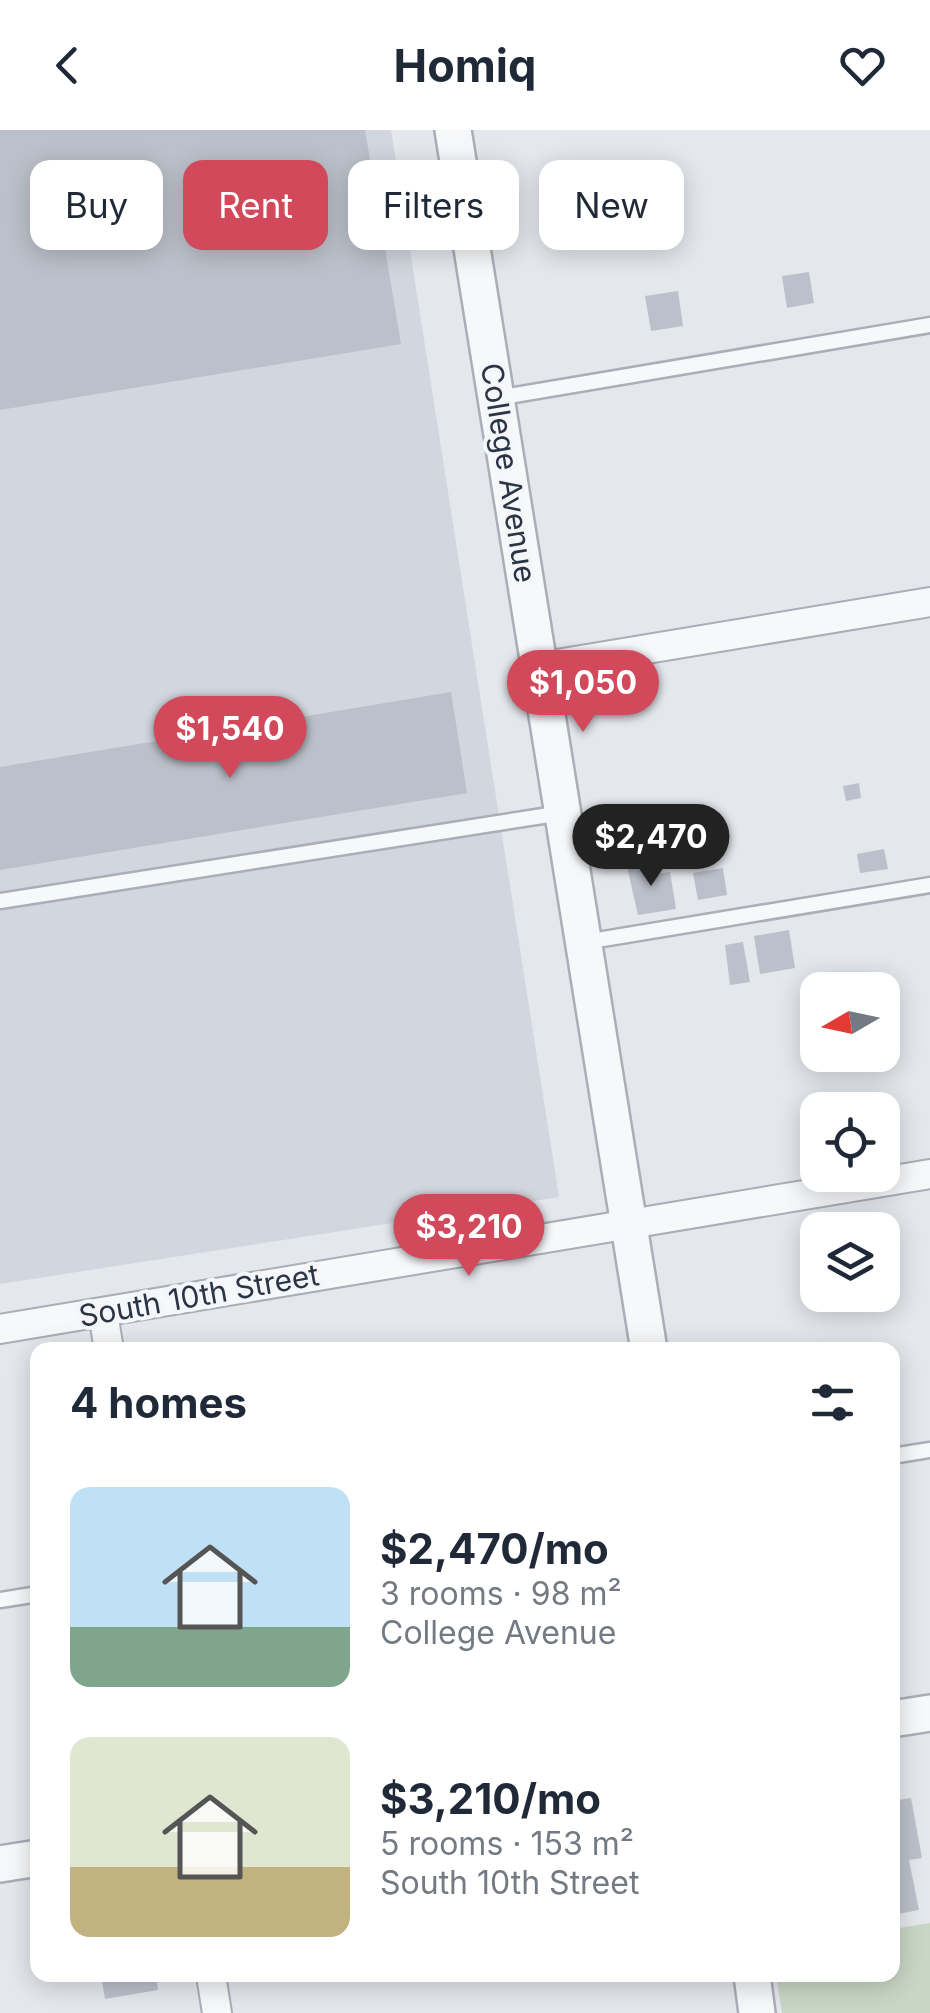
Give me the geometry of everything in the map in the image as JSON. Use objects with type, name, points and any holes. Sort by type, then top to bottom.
[{"type":"street","name":"College Avenue","points":[[452,130],[648,1342]]},
{"type":"street","points":[[539,667],[930,602]]},
{"type":"street","name":"South 10th Street","points":[[0,1329],[930,1174]]},
{"type":"street","points":[[103,1313],[108,1342]]},
{"type":"street","points":[[900,1718],[930,1713]]},
{"type":"street","points":[[0,1864],[30,1859]]},
{"type":"street","points":[[213,1982],[218,2013]]},
{"type":"street","points":[[753,1982],[757,2013]]},
{"type":"lane","points":[[496,398],[930,326]]},
{"type":"lane","points":[[0,901],[562,813]]},
{"type":"lane","points":[[583,943],[930,885]]},
{"type":"lane","points":[[900,1455],[930,1450]]},
{"type":"lane","points":[[0,1600],[30,1595]]},
{"type":"shaded area","points":[[0,130],[391,130],[396,160],[348,160],[348,250],[410,250],[559,1197],[0,1284]]},
{"type":"green space","points":[[930,1923],[930,2013],[782,2013],[777,1982],[900,1982],[900,1928]]},
{"type":"building","points":[[0,130],[365,130],[370,160],[348,160],[348,250],[385,250],[401,344],[0,410]]},
{"type":"building","points":[[809,272],[814,303],[787,308],[782,276]]},
{"type":"building","points":[[678,291],[683,326],[651,331],[645,296]]},
{"type":"building","points":[[451,692],[467,793],[0,870],[0,767]]},
{"type":"building","points":[[859,783],[861,798],[846,801],[843,786]]},
{"type":"building","points":[[884,849],[888,869],[860,873],[857,854]]},
{"type":"building","points":[[645,859],[647,875],[670,872],[676,909],[638,915],[626,862]]},
{"type":"building","points":[[723,868],[727,895],[698,900],[693,873]]},
{"type":"building","points":[[789,930],[795,968],[760,974],[754,936]]},
{"type":"building","points":[[743,942],[750,982],[730,985],[725,945]]},
{"type":"building","points":[[911,1798],[922,1858],[909,1860],[919,1910],[900,1914],[900,1800]]},
{"type":"building","points":[[102,1982],[157,1982],[158,1990],[105,1999]]}]
